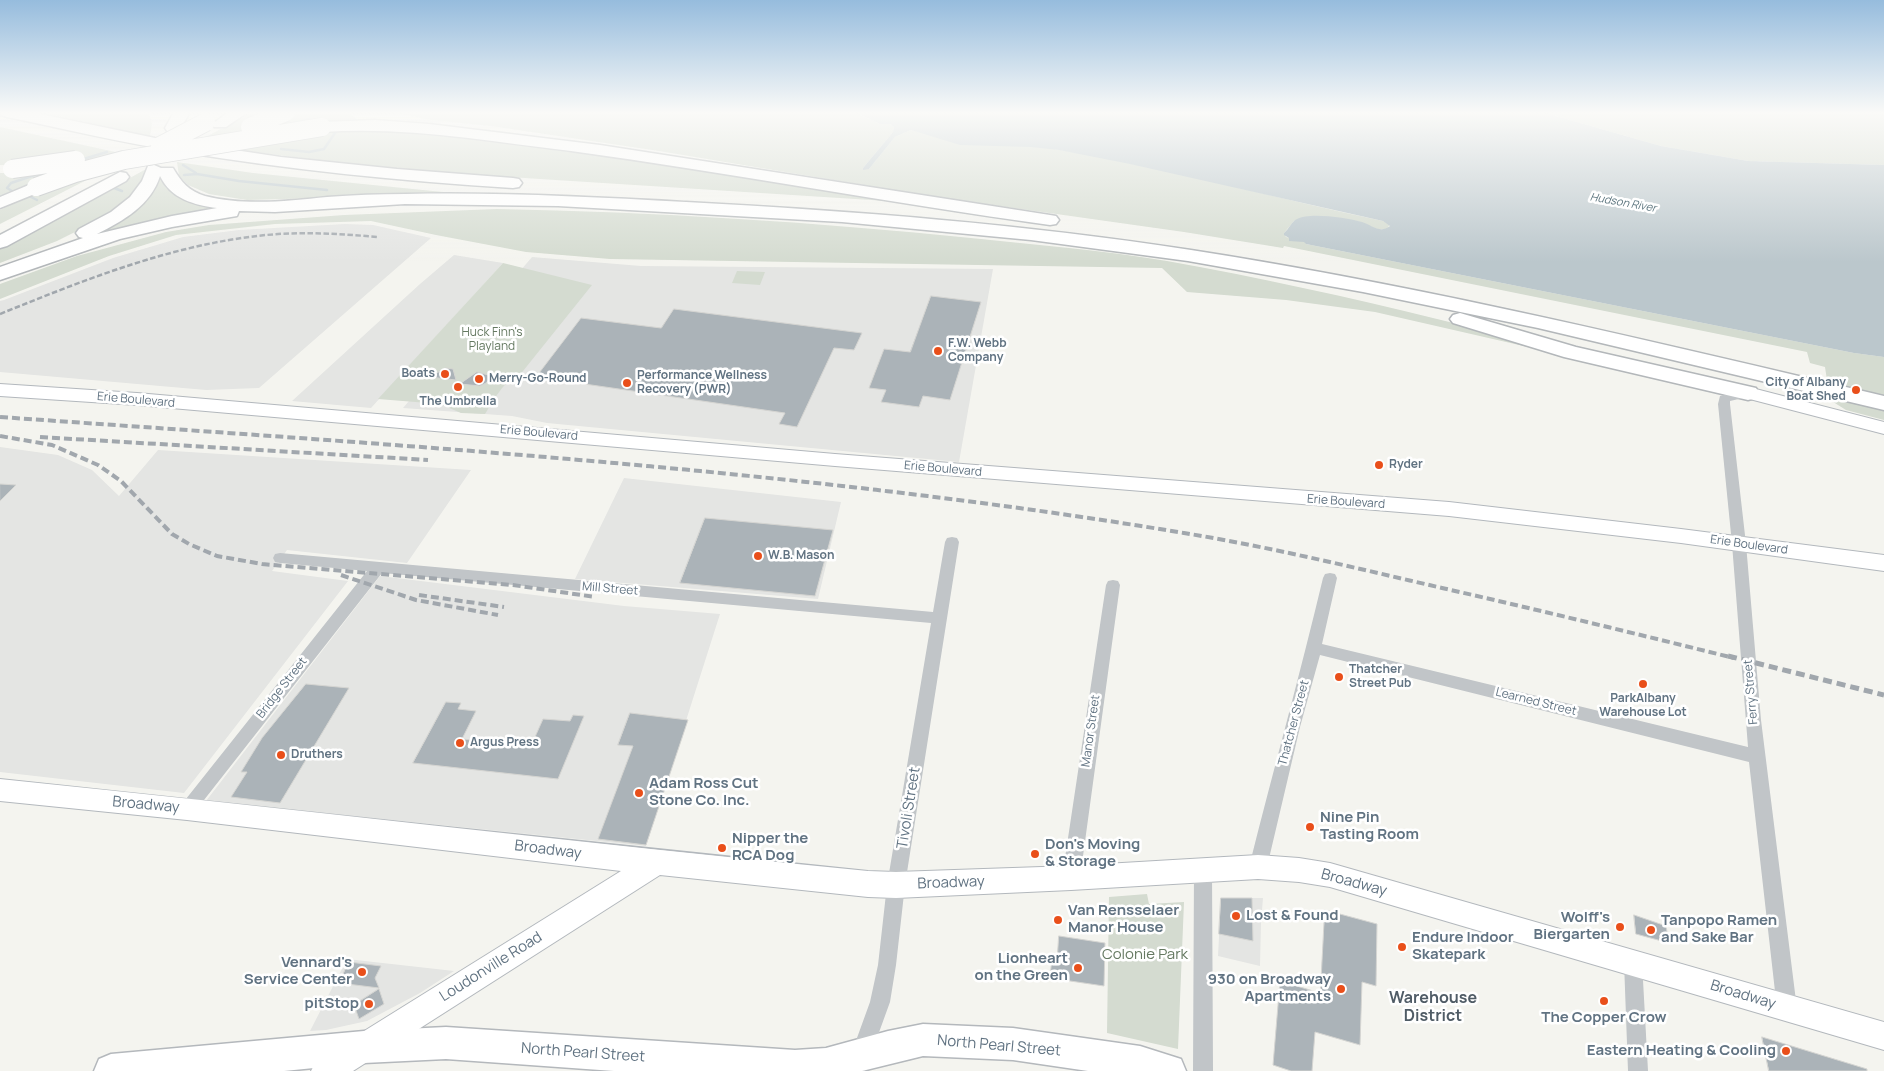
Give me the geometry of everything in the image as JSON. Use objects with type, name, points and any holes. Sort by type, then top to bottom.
[{"type":"highway","points":[[6,170],[67,162]]},
{"type":"highway","points":[[0,203],[75,173],[117,162]]},
{"type":"highway","points":[[0,242],[138,162]]},
{"type":"highway","points":[[0,270],[78,237],[113,218],[142,194],[160,171],[161,162]]},
{"type":"highway","points":[[218,162],[310,175],[389,183],[668,202],[736,209]]},
{"type":"highway","points":[[282,162],[412,176],[822,203],[955,214],[1099,231],[1331,266]]},
{"type":"highway","points":[[685,162],[926,202],[1284,255],[1484,297],[1816,380],[1884,403]]},
{"type":"highway","points":[[160,171],[179,190],[193,198],[221,204],[265,206],[413,200],[517,199],[736,209],[1005,231],[1222,261],[1382,289],[1816,380],[1884,390]]},
{"type":"highway","points":[[0,231],[113,176]]},
{"type":"highway","points":[[0,274],[92,241],[179,220],[246,210],[413,200]]},
{"type":"highway","points":[[1222,261],[1312,284],[1424,308],[1543,345],[1748,394]]},
{"type":"main road","name":"North Pearl Street","points":[[111,1071],[364,1047],[446,1043],[795,1067],[858,1063],[888,1047],[923,1040],[965,1040],[1013,1044],[1140,1062],[1169,1071]]},
{"type":"street","name":"Erie Boulevard","points":[[0,390],[137,399],[312,416],[607,439],[1184,489],[1449,509],[1884,563]]},
{"type":"street","points":[[1748,394],[1884,428]]},
{"type":"street","name":"Ferry Street","points":[[1748,394],[1728,397],[1724,399],[1724,404],[1767,850],[1788,1009]]},
{"type":"street","name":"Tivoli Street","points":[[858,1063],[880,1002],[887,965],[896,885],[952,542]]},
{"type":"street","name":"Mill Street","points":[[280,558],[940,618]]},
{"type":"street","name":"Bridge Street","points":[[187,809],[377,568]]},
{"type":"street","name":"Thatcher Street","points":[[1258,867],[1330,578]]},
{"type":"street","name":"Manor Street","points":[[1071,878],[1113,585]]},
{"type":"street","name":"Learned Street","points":[[1314,648],[1758,757]]},
{"type":"street","name":"Broadway","points":[[0,790],[187,809],[656,863],[896,885],[1071,878],[1258,867],[1299,870],[1330,876],[1884,1036]]},
{"type":"street","name":"Loudonville Road","points":[[326,1071],[656,863]]},
{"type":"street","points":[[1203,870],[1203,1071]]},
{"type":"street","points":[[1633,962],[1638,1071]]},
{"type":"shaded area","points":[[345,224],[373,225],[431,238],[259,388],[206,390],[0,372],[0,301],[113,258],[183,237],[239,230]]},
{"type":"shaded area","points":[[454,255],[503,263],[371,408],[292,401],[420,284]]},
{"type":"shaded area","points":[[532,257],[641,266],[993,269],[959,462],[547,423],[512,416],[403,408]]},
{"type":"shaded area","points":[[0,447],[58,455],[92,470],[119,496],[158,450],[471,470],[407,563],[287,550],[272,571],[348,581],[184,793],[0,772]]},
{"type":"shaded area","name":"W.B. Mason","points":[[624,478],[841,502],[818,599],[575,579]]},
{"type":"shaded area","points":[[380,576],[624,606],[720,614],[646,846],[206,801]]},
{"type":"shaded area","points":[[1221,898],[1263,898],[1260,966],[1218,956]]},
{"type":"shaded area","points":[[347,959],[454,971],[420,993],[367,1021],[326,1030],[310,1031]]},
{"type":"green space","points":[[0,162],[122,162],[0,224],[0,210],[30,195],[0,199],[0,173],[9,173],[15,165],[0,165]]},
{"type":"green space","points":[[177,162],[253,173],[463,194],[247,200],[209,194],[188,185],[179,176]]},
{"type":"green space","points":[[332,162],[644,162],[787,182],[887,201],[477,175]]},
{"type":"green space","points":[[725,162],[868,162],[863,168],[869,169],[875,162],[1121,162],[1142,166],[1390,224],[1387,229],[1377,229],[1360,222],[1320,216],[1294,221],[1284,233],[1286,237],[1305,242],[1306,244],[1854,353],[1884,357],[1884,420],[1846,410],[1830,400],[1825,367],[1810,363],[1807,352],[1284,246],[1283,248],[936,197]]},
{"type":"green space","points":[[1781,162],[1884,162],[1884,165]]},
{"type":"green space","points":[[148,168],[138,189],[103,218],[57,241],[0,263],[0,249]]},
{"type":"green space","points":[[161,171],[163,182],[173,194],[191,202],[226,210],[86,240]]},
{"type":"green space","points":[[497,209],[675,215],[853,227],[1143,257],[1235,274],[1371,303],[1707,388],[1375,312],[1286,300],[1187,292],[1162,268],[610,259],[526,252],[371,221],[275,224],[176,235],[109,256],[0,299],[0,284],[77,256],[166,232],[209,225],[344,215]]},
{"type":"green space","name":"Huck Finn's Playland","points":[[503,263],[592,285],[519,376],[504,386],[485,414],[461,413],[440,404],[378,399]]},
{"type":"green space","points":[[737,271],[765,272],[760,285],[732,283]]},
{"type":"green space","name":"Colonie Park","points":[[1147,894],[1149,904],[1184,902],[1178,1049],[1107,1033],[1109,897]]},
{"type":"water","points":[[868,162],[875,162],[869,169],[863,170]]},
{"type":"water","name":"Hudson River","points":[[1120,162],[1781,162],[1884,165],[1884,357],[1854,353],[1306,244],[1304,242],[1289,241],[1289,238],[1284,233],[1295,220],[1303,217],[1329,216],[1362,222],[1379,229],[1390,226],[1383,221]]},
{"type":"building","name":"F.W. Webb Company","points":[[931,296],[981,302],[950,400],[923,396],[919,407],[881,402],[886,390],[869,388],[884,349],[910,352]]},
{"type":"building","points":[[674,309],[862,333],[854,350],[834,348],[797,427],[779,424],[785,413],[536,377],[581,318],[661,328]]},
{"type":"building","name":"Boats","points":[[446,368],[453,369],[456,380],[430,377]]},
{"type":"building","name":"Merry-Go-Round","points":[[477,372],[492,376],[486,383],[480,386],[460,384]]},
{"type":"building","points":[[0,484],[16,485],[0,501]]},
{"type":"building","name":"W.B. Mason","points":[[705,518],[833,530],[815,596],[680,583]]},
{"type":"building","name":"Druthers","points":[[306,684],[349,688],[280,803],[231,797],[247,772],[241,772],[262,738]]},
{"type":"building","name":"Argus Press","points":[[446,702],[461,703],[458,709],[476,711],[462,739],[531,746],[543,719],[570,721],[573,715],[584,716],[558,779],[413,763]]},
{"type":"building","name":"Adam Ross Cut Stone Co. Inc.","points":[[630,713],[688,720],[646,845],[598,839],[633,746],[618,745]]},
{"type":"building","name":"Lost & Found","points":[[1221,898],[1252,898],[1253,941],[1219,934]]},
{"type":"building","name":"930 on Broadway Apartments","points":[[1325,910],[1377,924],[1376,986],[1362,982],[1360,1045],[1315,1032],[1312,1071],[1291,1071],[1273,1065],[1280,981],[1320,993]]},
{"type":"building","name":"Tanpopo Ramen and Sake Bar","points":[[1634,915],[1666,926],[1669,943],[1636,934]]},
{"type":"building","name":"Lionheart on the Green","points":[[1059,936],[1105,943],[1104,986],[1050,978],[1052,957],[1057,957]]},
{"type":"building","name":"Vennard's Service Center","points":[[349,962],[381,966],[375,978],[379,988],[339,983]]},
{"type":"building","name":"pitStop","points":[[379,989],[384,1004],[359,1019],[354,1005]]},
{"type":"building","name":"Eastern Heating & Cooling","points":[[1762,1037],[1867,1069],[1867,1071],[1769,1071]]},
{"type":"waterway","points":[[183,165],[196,173]]},
{"type":"waterway","points":[[12,191],[7,188],[11,183],[38,174]]},
{"type":"waterway","points":[[184,175],[197,174],[239,181],[327,190]]},
{"type":"waterway","points":[[114,188],[122,191]]},
{"type":"waterway","points":[[29,196],[37,200]]},
{"type":"railway","points":[[0,314],[67,287],[136,263],[206,244],[290,233],[377,237]]},
{"type":"railway","points":[[0,417],[593,461],[889,491],[1037,511],[1184,533],[1281,551],[1734,658]]},
{"type":"railway","points":[[0,436],[52,445],[98,465],[121,481],[172,534],[189,544],[217,556],[262,564],[513,585],[595,597]]},
{"type":"railway","points":[[40,437],[428,460]]},
{"type":"railway","points":[[341,575],[416,600],[498,615]]},
{"type":"railway","points":[[419,595],[504,607]]},
{"type":"railway","points":[[1728,656],[1884,695]]},
{"type":"place","name":"F.W. Webb Company","points":[[938,351]]},
{"type":"place","name":"Boats","points":[[445,374]]},
{"type":"place","name":"Merry-Go-Round","points":[[479,379]]},
{"type":"place","name":"Performance Wellness Recovery (PWR)","points":[[627,383]]},
{"type":"place","name":"The Umbrella","points":[[458,387]]},
{"type":"place","name":"City of Albany Boat Shed","points":[[1856,390]]},
{"type":"place","name":"Ryder","points":[[1379,465]]},
{"type":"place","name":"W.B. Mason","points":[[758,556]]},
{"type":"place","name":"Thatcher Street Pub","points":[[1339,677]]},
{"type":"place","name":"ParkAlbany Warehouse Lot","points":[[1643,684]]},
{"type":"place","name":"Argus Press","points":[[460,743]]},
{"type":"place","name":"Druthers","points":[[281,755]]},
{"type":"place","name":"Adam Ross Cut Stone Co. Inc.","points":[[639,793]]},
{"type":"place","name":"Nine Pin Tasting Room","points":[[1310,827]]},
{"type":"place","name":"Nipper the RCA Dog","points":[[722,848]]},
{"type":"place","name":"Don's Moving & Storage","points":[[1035,854]]},
{"type":"place","name":"Lost & Found","points":[[1236,916]]},
{"type":"place","name":"Van Rensselaer Manor House","points":[[1058,920]]},
{"type":"place","name":"Wolff's Biergarten","points":[[1620,927]]},
{"type":"place","name":"Tanpopo Ramen and Sake Bar","points":[[1651,930]]},
{"type":"place","name":"Endure Indoor Skatepark","points":[[1402,947]]},
{"type":"place","name":"Lionheart on the Green","points":[[1078,968]]},
{"type":"place","name":"Vennard's Service Center","points":[[362,972]]},
{"type":"place","name":"930 on Broadway Apartments","points":[[1341,989]]},
{"type":"place","name":"The Copper Crow","points":[[1604,1001]]},
{"type":"place","name":"pitStop","points":[[369,1004]]},
{"type":"place","name":"Eastern Heating & Cooling","points":[[1786,1051]]},
{"type":"district","name":"Warehouse District","points":[[1433,1008]]}]
